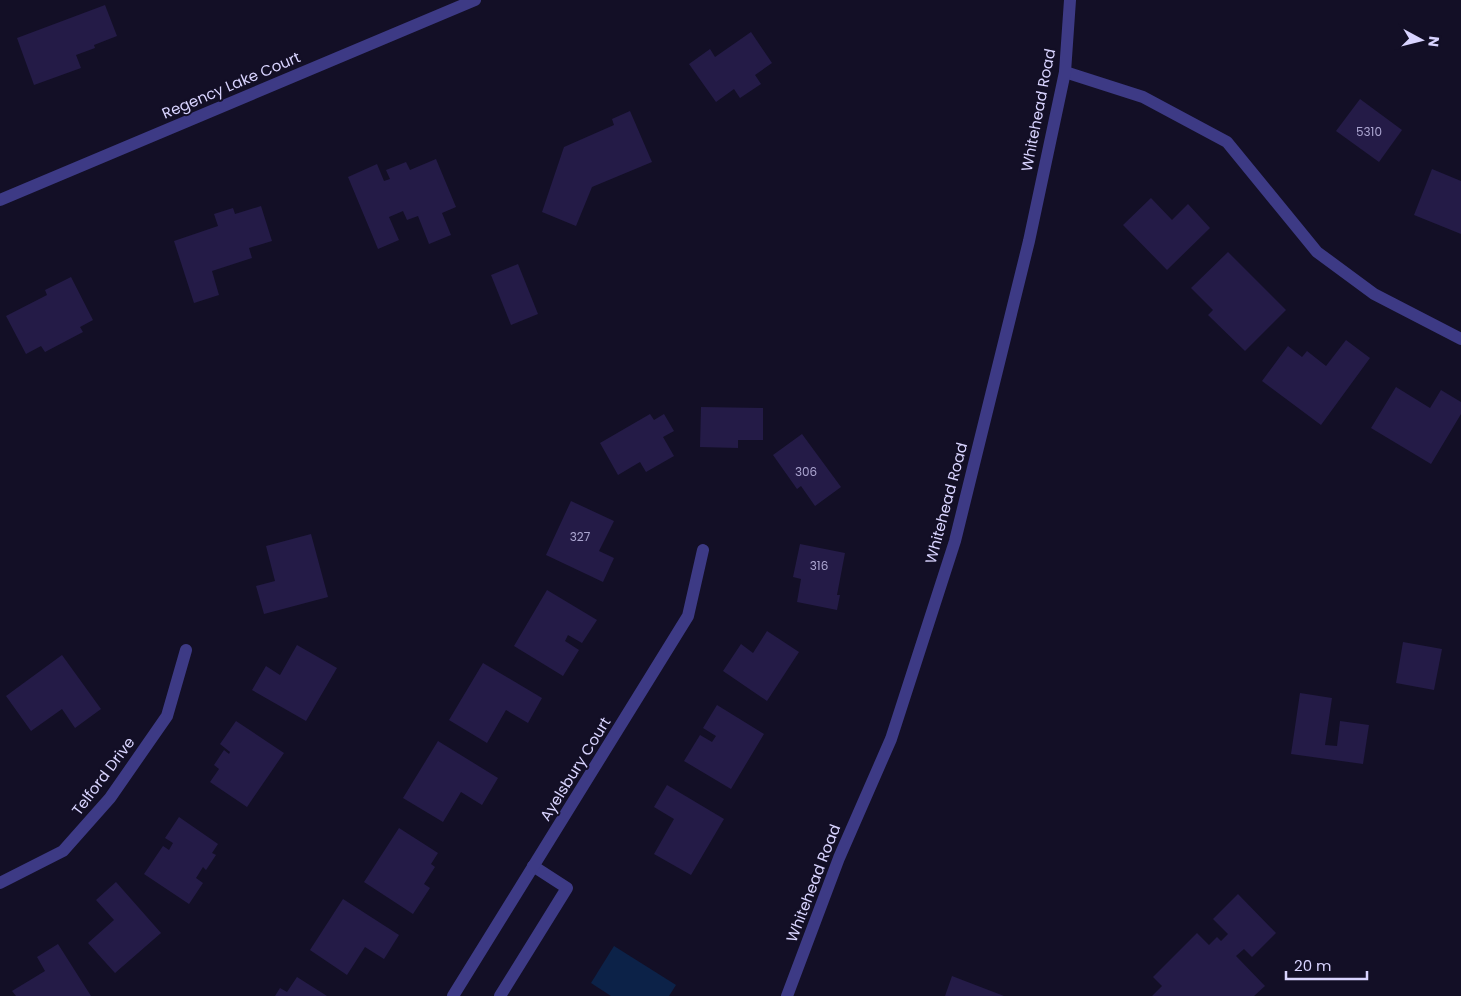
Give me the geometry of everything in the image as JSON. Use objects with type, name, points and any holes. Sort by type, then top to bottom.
[{"type":"street","name":"Regency Lake Court","points":[[0,200],[475,0]]},
{"type":"street","name":"Whitehead Road","points":[[787,996],[839,858],[891,739],[955,541],[1029,241],[1065,72],[1070,0]]},
{"type":"street","points":[[1065,72],[1143,97],[1227,142],[1317,252],[1374,294],[1461,339]]},
{"type":"street","name":"Ayelsbury Court","points":[[452,996],[688,616],[703,550]]},
{"type":"street","name":"Telford Drive","points":[[0,883],[63,851],[110,798],[167,716],[186,650]]},
{"type":"street","points":[[500,996],[567,888],[533,866]]},
{"type":"water","points":[[614,946],[676,985],[669,996],[611,996],[591,983]]},
{"type":"building","points":[[105,5],[117,36],[94,45],[95,48],[76,55],[81,68],[34,85],[17,38]]},
{"type":"building","points":[[751,32],[772,63],[755,75],[761,84],[740,98],[734,89],[716,102],[689,64],[710,49],[715,57]]},
{"type":"building","points":[[1360,99],[1402,130],[1379,162],[1336,131]]},
{"type":"building","points":[[630,111],[652,162],[592,187],[576,226],[542,212],[564,147],[614,125],[612,119]]},
{"type":"building","points":[[436,159],[456,207],[442,213],[451,235],[429,244],[418,216],[407,220],[403,211],[389,217],[399,240],[378,249],[348,177],[377,164],[384,181],[390,179],[386,170],[406,162],[410,170]]},
{"type":"building","points":[[1432,169],[1461,181],[1461,234],[1414,215]]},
{"type":"building","points":[[1151,198],[1172,220],[1188,204],[1210,228],[1167,270],[1123,225]]},
{"type":"building","points":[[261,206],[272,241],[249,248],[252,258],[212,271],[219,295],[194,303],[174,241],[218,226],[214,214],[233,208],[235,214]]},
{"type":"building","points":[[1228,252],[1286,310],[1245,351],[1208,315],[1213,310],[1191,288]]},
{"type":"building","points":[[518,264],[538,314],[511,325],[491,275]]},
{"type":"building","points":[[71,277],[93,320],[80,327],[83,332],[45,352],[41,346],[26,354],[6,316],[47,295],[45,290]]},
{"type":"building","points":[[1346,340],[1370,358],[1321,425],[1262,381],[1288,346],[1302,357],[1307,351],[1326,366]]},
{"type":"building","points":[[1396,387],[1430,408],[1441,390],[1461,402],[1461,414],[1431,464],[1371,428]]},
{"type":"building","points":[[701,407],[763,408],[763,440],[738,440],[738,448],[700,447]]},
{"type":"building","points":[[650,414],[654,420],[664,414],[674,431],[663,437],[674,456],[646,472],[640,462],[618,475],[600,443]]},
{"type":"building","points":[[802,434],[841,487],[815,506],[801,486],[797,489],[773,455]]},
{"type":"building","points":[[571,501],[614,521],[599,551],[614,558],[603,582],[546,555]]},
{"type":"building","points":[[311,534],[328,597],[264,614],[256,586],[275,581],[266,546]]},
{"type":"building","points":[[800,544],[845,553],[837,595],[840,595],[837,610],[797,602],[801,579],[793,577]]},
{"type":"building","points":[[547,590],[597,620],[582,643],[568,635],[565,641],[579,650],[563,676],[514,646]]},
{"type":"building","points":[[767,631],[799,652],[767,701],[723,671],[741,644],[753,653]]},
{"type":"building","points":[[1403,642],[1442,649],[1434,690],[1396,683]]},
{"type":"building","points":[[297,645],[337,668],[306,721],[252,690],[266,666],[280,675]]},
{"type":"building","points":[[62,655],[101,709],[75,728],[62,709],[31,731],[6,696]]},
{"type":"building","points":[[483,663],[542,698],[528,723],[506,710],[487,743],[449,720]]},
{"type":"building","points":[[1300,693],[1332,698],[1325,745],[1337,746],[1340,721],[1369,725],[1363,764],[1291,754]]},
{"type":"building","points":[[717,705],[764,734],[731,789],[684,761],[700,735],[712,742],[716,736],[703,728]]},
{"type":"building","points":[[236,721],[284,753],[247,807],[210,782],[219,769],[214,765],[224,750],[229,754],[230,752],[220,744]]},
{"type":"building","points":[[438,741],[498,778],[482,805],[461,792],[443,822],[403,798]]},
{"type":"building","points":[[667,785],[724,819],[691,875],[654,854],[674,819],[654,807]]},
{"type":"building","points":[[179,817],[218,844],[212,853],[216,855],[206,870],[203,867],[196,878],[203,883],[189,904],[144,874],[163,846],[169,850],[173,843],[165,838]]},
{"type":"building","points":[[399,828],[438,853],[431,864],[435,867],[424,884],[430,888],[413,914],[364,882]]},
{"type":"building","points":[[116,882],[161,933],[115,973],[88,943],[114,920],[96,900]]},
{"type":"building","points":[[1238,894],[1276,933],[1252,957],[1244,949],[1236,956],[1265,986],[1254,996],[1152,996],[1162,986],[1153,977],[1197,933],[1209,945],[1217,937],[1221,941],[1228,934],[1213,919]]},
{"type":"building","points":[[343,899],[399,935],[384,959],[365,947],[347,975],[310,950]]},
{"type":"building","points":[[58,944],[91,996],[16,996],[12,991],[45,971],[37,957]]},
{"type":"building","points":[[952,976],[1004,996],[945,996]]},
{"type":"building","points":[[297,977],[327,996],[275,996],[280,988],[287,992]]}]
